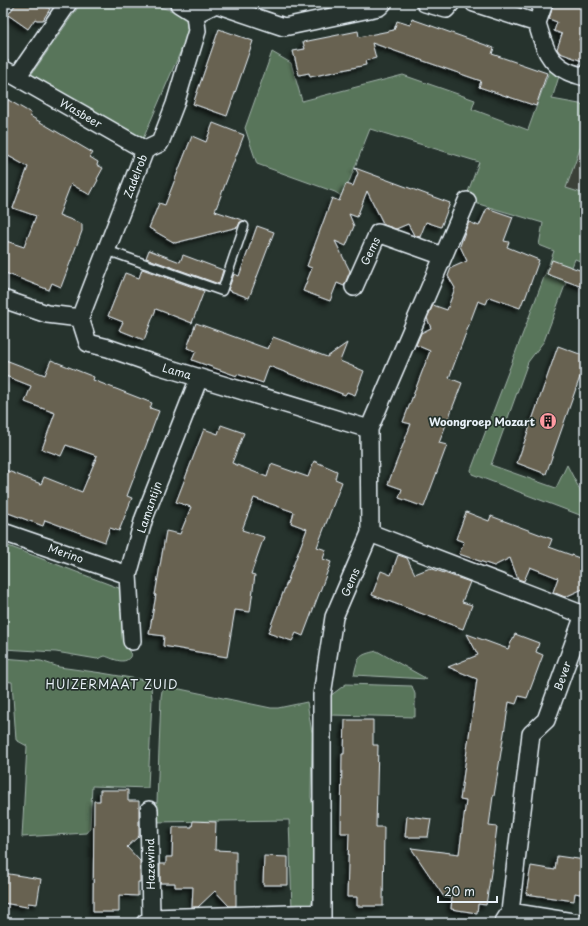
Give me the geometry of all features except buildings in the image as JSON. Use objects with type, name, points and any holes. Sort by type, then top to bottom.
[{"type":"street","name":"Wasbeer","points":[[68,3],[10,73],[145,150]]},
{"type":"street","points":[[178,3],[195,14],[216,4],[284,27],[379,7],[384,3]]},
{"type":"street","points":[[425,3],[446,9],[451,3]]},
{"type":"street","points":[[474,3],[537,23]]},
{"type":"street","points":[[544,3],[537,23],[544,46],[553,62],[567,71],[585,77]]},
{"type":"street","name":"Zadelrob","points":[[80,318],[145,150],[160,143],[172,110],[196,32],[195,14]]},
{"type":"street","name":"Gems","points":[[322,918],[322,695],[334,617],[370,533],[369,429],[466,201]]},
{"type":"street","name":"Gems","points":[[354,287],[378,233],[443,256]]},
{"type":"street","points":[[3,299],[47,314],[80,318]]},
{"type":"street","name":"Lama","points":[[80,318],[88,343],[108,348],[157,366],[369,429]]},
{"type":"street","name":"Lamantijn","points":[[132,641],[128,575],[144,518],[198,378]]},
{"type":"street","name":"Merino","points":[[3,532],[128,575]]},
{"type":"street","name":"Bever","points":[[370,533],[584,615],[546,720],[531,734],[506,918],[580,923]]},
{"type":"street","name":"Hazewind","points":[[149,810],[148,921],[322,918]]},
{"type":"lane","points":[[106,250],[222,291],[244,226]]},
{"type":"shaded area","points":[[585,135],[585,194],[566,188]]},
{"type":"green space","points":[[81,3],[143,3],[174,11],[186,18],[188,34],[143,139],[31,75]]},
{"type":"green space","points":[[272,52],[291,63],[302,101],[403,75],[475,100],[472,109],[528,130],[551,66],[560,73],[552,99],[585,105],[585,135],[566,188],[585,194],[585,235],[581,243],[585,245],[585,263],[575,259],[544,341],[528,362],[491,465],[556,488],[567,465],[581,492],[585,493],[585,517],[472,474],[471,470],[554,251],[539,245],[543,223],[465,200],[479,162],[370,129],[343,197],[335,192],[257,164],[245,128]]},
{"type":"green space","points":[[3,544],[124,590],[123,639],[131,655],[129,658],[120,661],[105,656],[97,659],[56,652],[3,649]]},
{"type":"green space","points":[[377,651],[427,679],[354,675],[360,658],[366,654]]},
{"type":"green space","points":[[3,658],[41,661],[59,667],[149,681],[152,699],[148,788],[92,786],[90,828],[86,833],[22,837],[27,746],[16,740],[12,682],[3,681]]},
{"type":"green space","points":[[346,684],[412,686],[415,694],[415,717],[330,715],[330,696]]},
{"type":"green space","points":[[164,688],[175,688],[271,708],[307,702],[312,733],[311,797],[313,809],[314,896],[311,904],[305,907],[292,909],[289,820],[154,822],[154,808],[157,802],[161,697]]},
{"type":"place","name":"Woongroep Mozart","points":[[548,421]]},
{"type":"district","name":"HUIZERMAAT ZUID","points":[[112,684]]}]
